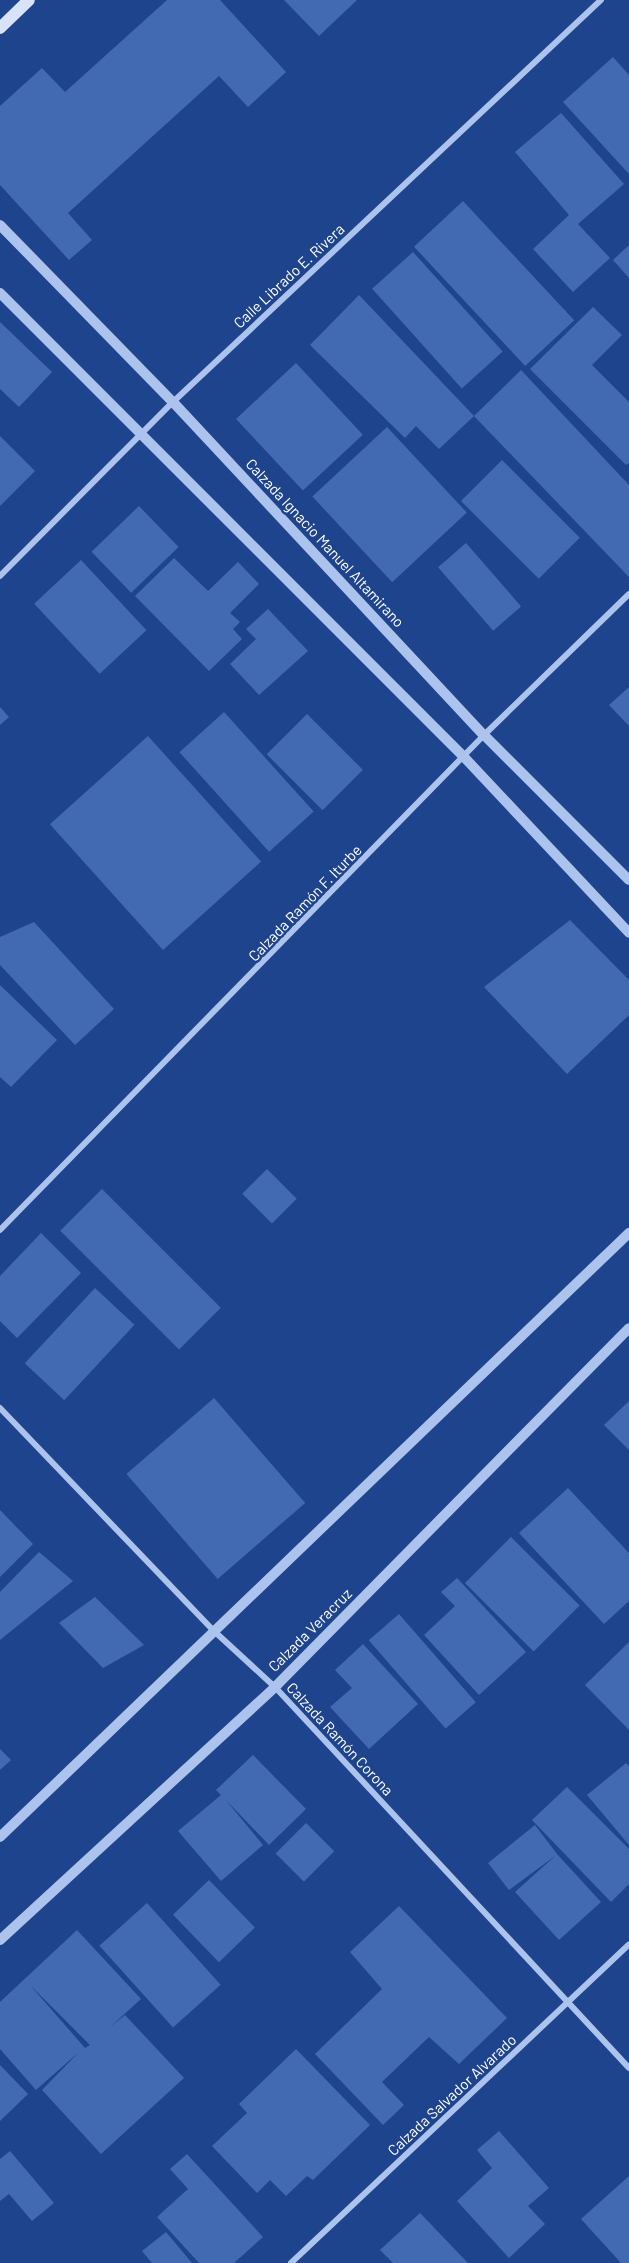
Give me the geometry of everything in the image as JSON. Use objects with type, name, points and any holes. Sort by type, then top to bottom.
[{"type":"main road","points":[[0,28],[30,0]]},
{"type":"street","name":"Calle Librado E. Rivera","points":[[0,576],[173,402],[601,0]]},
{"type":"street","name":"Calzada Ignacio Manuel Altamirano","points":[[0,225],[173,402],[484,735],[629,879]]},
{"type":"street","points":[[0,292],[464,757],[629,933]]},
{"type":"street","name":"Calzada Ramón F. Iturbe","points":[[0,1230],[484,735],[629,594]]},
{"type":"street","points":[[0,1838],[629,1233]]},
{"type":"street","name":"Calzada Veracruz","points":[[0,1941],[275,1687],[629,1328]]},
{"type":"street","name":"Calzada Ramón Corona","points":[[0,1408],[213,1631],[275,1687],[629,2068]]},
{"type":"street","name":"Calzada Salvador Alvarado","points":[[291,2263],[629,1945]]},
{"type":"building","points":[[167,0],[220,0],[286,72],[248,107],[219,76],[68,213],[92,240],[69,260],[0,185],[0,106],[42,68],[65,92]]},
{"type":"building","points":[[284,0],[357,0],[319,36]]},
{"type":"building","points":[[613,57],[629,75],[629,174],[563,102]]},
{"type":"building","points":[[561,113],[624,184],[578,224],[610,258],[573,292],[533,249],[569,215],[515,152]]},
{"type":"building","points":[[463,201],[574,320],[525,366],[414,247]]},
{"type":"building","points":[[629,245],[629,278],[613,260]]},
{"type":"building","points":[[413,252],[503,352],[462,388],[372,289]]},
{"type":"building","points":[[359,295],[474,416],[439,449],[416,426],[405,438],[310,345]]},
{"type":"building","points":[[593,307],[622,335],[592,365],[629,402],[629,463],[626,465],[530,369]]},
{"type":"building","points":[[0,322],[52,372],[19,407],[0,389]]},
{"type":"building","points":[[296,363],[363,435],[303,491],[236,419]]},
{"type":"building","points":[[521,370],[629,485],[629,577],[474,416]]},
{"type":"building","points":[[387,427],[467,513],[392,582],[312,497]]},
{"type":"building","points":[[0,436],[35,471],[0,506]]},
{"type":"building","points":[[502,460],[580,538],[539,579],[461,501]]},
{"type":"building","points":[[139,506],[179,547],[131,593],[92,552]]},
{"type":"building","points":[[466,543],[521,606],[493,631],[438,567]]},
{"type":"building","points":[[174,558],[208,591],[238,562],[259,584],[230,613],[240,622],[233,629],[242,639],[209,671],[135,596]]},
{"type":"building","points":[[81,560],[146,630],[100,674],[34,604]]},
{"type":"building","points":[[268,609],[308,651],[259,695],[230,664],[256,639],[246,629]]},
{"type":"building","points":[[629,687],[629,726],[609,705]]},
{"type":"building","points":[[0,707],[9,717],[0,725]]},
{"type":"building","points":[[224,712],[314,812],[269,852],[179,752]]},
{"type":"building","points":[[307,714],[363,770],[323,810],[267,754]]},
{"type":"building","points":[[148,736],[261,862],[163,950],[50,824]]},
{"type":"building","points":[[570,920],[629,980],[629,1015],[567,1074],[484,987]]},
{"type":"building","points":[[34,922],[114,1009],[75,1045],[0,965],[0,937]]},
{"type":"building","points":[[0,985],[57,1040],[11,1087],[0,1077]]},
{"type":"building","points":[[267,1169],[297,1199],[272,1223],[242,1194]]},
{"type":"building","points":[[102,1189],[221,1308],[179,1350],[60,1231]]},
{"type":"building","points":[[41,1233],[81,1273],[17,1338],[0,1321],[0,1276]]},
{"type":"building","points":[[95,1288],[134,1325],[64,1400],[25,1363]]},
{"type":"building","points":[[214,1398],[305,1503],[218,1579],[126,1474]]},
{"type":"building","points":[[629,1401],[629,1450],[604,1425]]},
{"type":"building","points":[[568,1488],[629,1553],[629,1601],[604,1624],[519,1533]]},
{"type":"building","points":[[0,1510],[33,1544],[0,1577]]},
{"type":"building","points":[[511,1537],[580,1606],[534,1652],[465,1583]]},
{"type":"building","points":[[39,1552],[73,1581],[0,1640],[0,1592]]},
{"type":"building","points":[[457,1578],[526,1652],[479,1695],[424,1635],[455,1606],[441,1592]]},
{"type":"building","points":[[95,1597],[144,1645],[103,1668],[59,1623]]},
{"type":"building","points":[[399,1614],[476,1702],[446,1729],[369,1640]]},
{"type":"building","points":[[629,1642],[629,1730],[585,1685]]},
{"type":"building","points":[[363,1644],[418,1704],[369,1749],[330,1707],[352,1688],[335,1670]]},
{"type":"building","points":[[0,1749],[11,1760],[0,1770]]},
{"type":"building","points":[[253,1755],[306,1809],[269,1845],[225,1799],[263,1845],[221,1881],[178,1831],[221,1795],[216,1790]]},
{"type":"building","points":[[626,1763],[629,1766],[629,1845],[587,1795]]},
{"type":"building","points":[[567,1787],[629,1849],[629,1884],[611,1902],[532,1820]]},
{"type":"building","points":[[306,1823],[334,1851],[304,1882],[276,1853]]},
{"type":"building","points":[[535,1825],[557,1854],[601,1902],[559,1940],[515,1892],[555,1856],[509,1890],[488,1863]]},
{"type":"building","points":[[209,1880],[255,1927],[219,1962],[173,1915]]},
{"type":"building","points":[[147,1903],[221,1985],[173,2028],[99,1946]]},
{"type":"building","points":[[399,1906],[507,2018],[459,2064],[429,2037],[382,2082],[404,2105],[383,2125],[315,2054],[382,1989],[350,1952]]},
{"type":"building","points":[[77,1930],[141,1999],[110,2027],[125,2015],[184,2078],[101,2154],[42,2090],[79,2052],[36,2090],[0,2049],[0,2002]],"holes":[[[30,1985],[90,2045],[85,2048]]]},
{"type":"building","points":[[296,2049],[370,2125],[313,2180],[307,2176],[286,2196],[270,2180],[257,2193],[212,2146],[247,2113],[239,2104]]},
{"type":"building","points":[[0,2065],[28,2094],[0,2121]]},
{"type":"building","points":[[499,2131],[549,2188],[528,2206],[545,2224],[509,2258],[457,2201],[492,2168],[477,2150]]},
{"type":"building","points":[[10,2151],[54,2203],[32,2221],[9,2194],[0,2201],[0,2159]]},
{"type":"building","points":[[187,2154],[263,2237],[234,2263],[199,2263],[157,2217],[188,2189],[170,2169]]},
{"type":"building","points":[[629,2176],[629,2263],[621,2263],[581,2219]]},
{"type":"building","points":[[420,2213],[468,2263],[393,2263],[380,2250]]},
{"type":"building","points":[[166,2232],[192,2263],[152,2263],[142,2251]]}]
